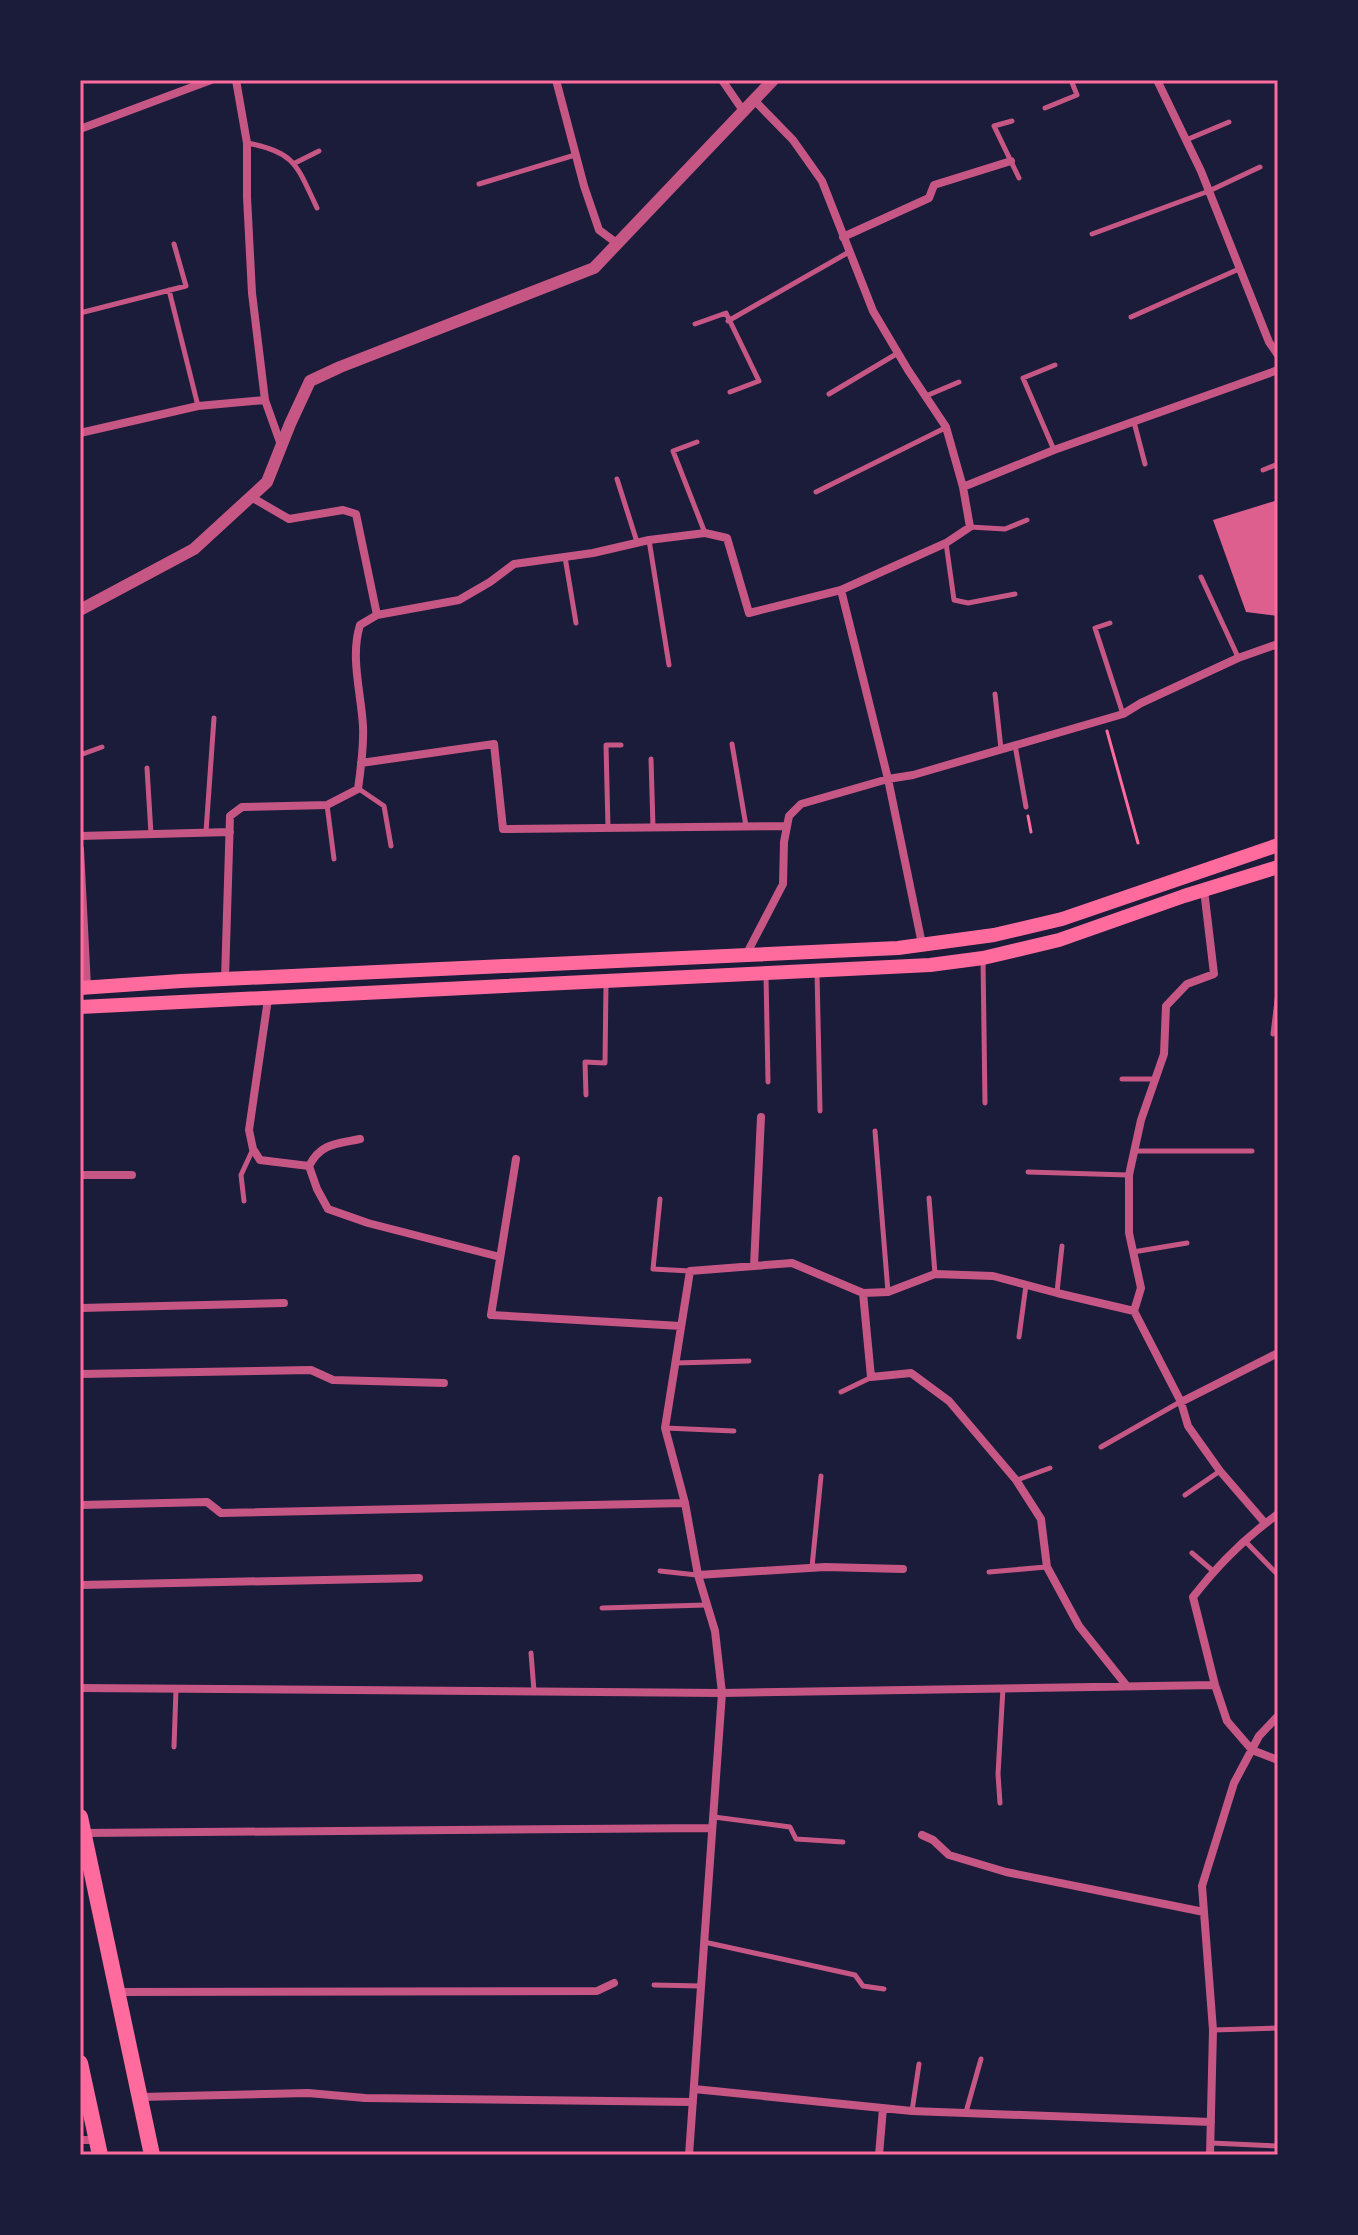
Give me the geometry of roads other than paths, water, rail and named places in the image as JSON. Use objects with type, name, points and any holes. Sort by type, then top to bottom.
[{"type":"main road","points":[[84,988],[898,948],[994,935],[1062,919],[1278,845]]},
{"type":"main road","points":[[80,1007],[930,965],[983,958],[1059,940],[1278,867]]},
{"type":"main road","points":[[745,975],[746,955]]},
{"type":"main road","points":[[82,1825],[152,2155]]},
{"type":"main road","points":[[81,2067],[92,2145]]},
{"type":"street","points":[[80,129],[211,80]]},
{"type":"street","points":[[236,80],[247,143],[252,293],[265,400],[282,445]]},
{"type":"street","points":[[556,80],[599,230],[618,244]]},
{"type":"street","points":[[722,80],[744,112]]},
{"type":"street","points":[[80,610],[194,549],[267,482],[310,381],[594,268],[773,80]]},
{"type":"street","points":[[1157,80],[1209,191],[1269,342],[1278,355]]},
{"type":"street","points":[[225,979],[230,816],[242,807],[327,805],[358,789],[363,728],[355,642],[360,625],[377,615],[459,600],[514,564],[705,533],[727,538],[749,613],[841,590],[946,543],[970,527],[963,487],[946,427],[873,311],[822,181],[793,140],[755,101]]},
{"type":"street","points":[[843,237],[929,198],[934,185],[1011,161]]},
{"type":"street","points":[[963,487],[1054,450],[1278,370]]},
{"type":"street","points":[[80,433],[198,406],[265,400]]},
{"type":"street","points":[[251,497],[289,519],[343,510],[356,514],[377,615]]},
{"type":"street","points":[[841,590],[888,779],[922,944]]},
{"type":"street","points":[[746,955],[783,884],[784,842],[789,816],[801,804],[1123,714],[1238,658],[1278,644]]},
{"type":"street","points":[[361,763],[494,744],[503,829],[787,826]]},
{"type":"street","points":[[80,836],[230,832]]},
{"type":"street","points":[[80,849],[84,988]]},
{"type":"street","points":[[1204,890],[1214,974],[1187,984],[1166,1006],[1164,1054],[1141,1120],[1129,1175],[1129,1233],[1141,1288],[1134,1311],[1181,1402],[1188,1426],[1220,1471],[1265,1523]]},
{"type":"street","points":[[268,999],[249,1130],[253,1149],[260,1160],[309,1166]]},
{"type":"street","points":[[754,1266],[761,1117]]},
{"type":"street","points":[[360,1139],[330,1146],[316,1154],[309,1166],[328,1209],[368,1223],[500,1257]]},
{"type":"street","points":[[516,1159],[491,1315],[681,1326]]},
{"type":"street","points":[[80,1175],[132,1175]]},
{"type":"street","points":[[689,2155],[722,1693],[715,1631],[698,1575],[685,1503],[665,1428],[690,1271],[792,1263],[863,1293],[888,1292],[935,1274],[993,1276],[1134,1311]]},
{"type":"street","points":[[863,1293],[871,1377],[911,1373],[949,1401],[1016,1480],[1041,1519],[1047,1567],[1079,1626],[1126,1685]]},
{"type":"street","points":[[80,1308],[284,1303]]},
{"type":"street","points":[[1181,1402],[1278,1353]]},
{"type":"street","points":[[80,1374],[311,1370],[333,1380],[444,1383]]},
{"type":"street","points":[[80,1505],[207,1502],[221,1513],[685,1503]]},
{"type":"street","points":[[1278,1514],[1213,1571],[1193,1597],[1227,1721],[1252,1750],[1278,1760]]},
{"type":"street","points":[[698,1575],[812,1568],[903,1569]]},
{"type":"street","points":[[80,1585],[419,1578]]},
{"type":"street","points":[[80,1688],[722,1693],[1215,1685]]},
{"type":"street","points":[[1210,2155],[1213,2030],[1202,1886],[1234,1783],[1259,1736],[1278,1716]]},
{"type":"street","points":[[82,1825],[712,1828]]},
{"type":"street","points":[[922,1835],[933,1840],[949,1855],[1006,1872],[1204,1912]]},
{"type":"street","points":[[117,1992],[597,1991],[614,1983]]},
{"type":"street","points":[[694,2089],[912,2111],[1211,2122]]},
{"type":"street","points":[[140,2097],[308,2093],[365,2098],[693,2102]]},
{"type":"street","points":[[879,2155],[883,2108]]},
{"type":"lane","points":[[1045,108],[1077,95],[1071,80]]},
{"type":"lane","points":[[1012,121],[994,126],[1019,178]]},
{"type":"lane","points":[[1186,140],[1229,122]]},
{"type":"lane","points":[[247,143],[269,147],[295,163],[317,208]]},
{"type":"lane","points":[[295,163],[319,151]]},
{"type":"lane","points":[[479,184],[576,155]]},
{"type":"lane","points":[[1092,234],[1209,191],[1260,167]]},
{"type":"lane","points":[[80,313],[186,286],[174,244]]},
{"type":"lane","points":[[728,321],[849,252]]},
{"type":"lane","points":[[1131,317],[1240,269]]},
{"type":"lane","points":[[169,290],[198,406]]},
{"type":"lane","points":[[695,324],[726,313],[759,381],[730,392]]},
{"type":"lane","points":[[829,394],[898,353]]},
{"type":"lane","points":[[1054,450],[1023,378],[1055,365]]},
{"type":"lane","points":[[926,397],[959,382]]},
{"type":"lane","points":[[1134,422],[1145,464]]},
{"type":"lane","points":[[816,492],[946,427]]},
{"type":"lane","points":[[697,442],[673,451],[705,533]]},
{"type":"lane","points":[[1263,470],[1278,464]]},
{"type":"lane","points":[[617,479],[637,543]]},
{"type":"lane","points":[[970,527],[1005,529],[1027,520]]},
{"type":"lane","points":[[649,540],[669,665]]},
{"type":"lane","points":[[946,543],[954,600],[968,603],[1015,594]]},
{"type":"lane","points":[[565,557],[576,623]]},
{"type":"lane","points":[[1201,577],[1238,658]]},
{"type":"lane","points":[[1110,623],[1095,628],[1123,714]]},
{"type":"lane","points":[[995,694],[1001,749]]},
{"type":"lane","points":[[206,833],[214,718]]},
{"type":"lane","points":[[732,744],[746,826]]},
{"type":"lane","points":[[608,828],[606,745],[621,745]]},
{"type":"lane","points":[[1015,745],[1026,807]]},
{"type":"lane","points":[[80,755],[102,747]]},
{"type":"lane","points":[[651,759],[653,827]]},
{"type":"lane","points":[[147,768],[151,834]]},
{"type":"lane","points":[[358,789],[384,806],[391,846]]},
{"type":"lane","points":[[327,805],[334,859]]},
{"type":"lane","points":[[983,958],[985,1103]]},
{"type":"lane","points":[[817,971],[820,1111]]},
{"type":"lane","points":[[766,973],[768,1082]]},
{"type":"lane","points":[[586,1095],[585,1062],[605,1063],[606,982]]},
{"type":"lane","points":[[1273,1034],[1278,992]]},
{"type":"lane","points":[[1122,1079],[1155,1079]]},
{"type":"lane","points":[[875,1131],[888,1292]]},
{"type":"lane","points":[[244,1201],[241,1175],[253,1149]]},
{"type":"lane","points":[[1134,1151],[1252,1151]]},
{"type":"lane","points":[[1028,1172],[1129,1175]]},
{"type":"lane","points":[[929,1198],[935,1274]]},
{"type":"lane","points":[[660,1199],[653,1269],[690,1271]]},
{"type":"lane","points":[[1133,1252],[1187,1243]]},
{"type":"lane","points":[[1057,1293],[1062,1246]]},
{"type":"lane","points":[[1019,1337],[1026,1285]]},
{"type":"lane","points":[[675,1363],[749,1361]]},
{"type":"lane","points":[[841,1392],[871,1377]]},
{"type":"lane","points":[[1101,1447],[1181,1402]]},
{"type":"lane","points":[[665,1428],[734,1431]]},
{"type":"lane","points":[[1016,1480],[1050,1468]]},
{"type":"lane","points":[[1185,1495],[1220,1471]]},
{"type":"lane","points":[[812,1568],[821,1476]]},
{"type":"lane","points":[[1245,1541],[1278,1575]]},
{"type":"lane","points":[[1192,1553],[1213,1571]]},
{"type":"lane","points":[[989,1572],[1047,1567]]},
{"type":"lane","points":[[660,1571],[698,1575]]},
{"type":"lane","points":[[602,1608],[707,1605]]},
{"type":"lane","points":[[531,1653],[534,1691]]},
{"type":"lane","points":[[1000,1803],[998,1774],[1003,1687]]},
{"type":"lane","points":[[174,1747],[176,1689]]},
{"type":"lane","points":[[713,1817],[790,1827],[796,1839],[843,1842]]},
{"type":"lane","points":[[704,1942],[855,1975],[863,1986],[884,1989]]},
{"type":"lane","points":[[654,1985],[701,1986]]},
{"type":"lane","points":[[1213,2030],[1278,2028]]},
{"type":"lane","points":[[966,2112],[981,2059]]},
{"type":"lane","points":[[912,2111],[919,2064]]},
{"type":"lane","points":[[1210,2143],[1278,2146]]}]
